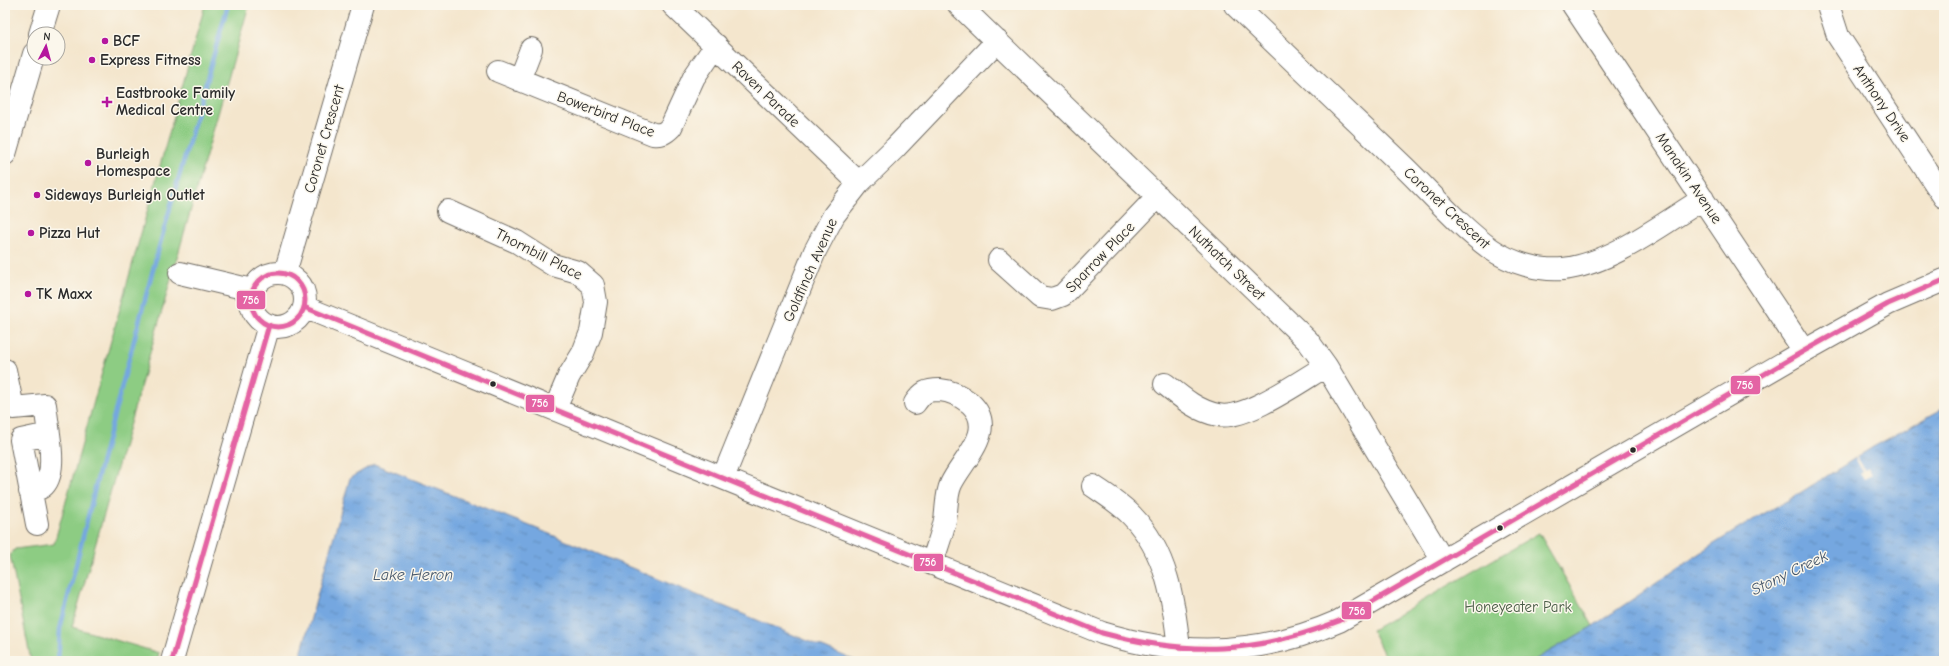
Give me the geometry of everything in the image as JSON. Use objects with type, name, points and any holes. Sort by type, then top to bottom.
[{"type":"street","points":[[42,26],[49,5]]},
{"type":"street","name":"Coronet Crescent","points":[[285,274],[363,5]]},
{"type":"street","name":"Raven Parade","points":[[673,5],[859,183]]},
{"type":"street","name":"Nuthatch Street","points":[[959,5],[1308,341],[1326,366],[1443,561]]},
{"type":"street","name":"Coronet Crescent","points":[[1235,5],[1450,212],[1491,249],[1507,258],[1525,265],[1544,268],[1562,269],[1584,266],[1608,256],[1702,199]]},
{"type":"street","name":"Manakin Avenue","points":[[1573,5],[1804,351]]},
{"type":"street","name":"Anthony Drive","points":[[1828,5],[1838,36],[1944,197]]},
{"type":"street","name":"Goldfinch Avenue","points":[[723,478],[815,251],[834,215],[859,183],[895,148],[997,41]]},
{"type":"street","name":"Bowerbird Place","points":[[498,71],[653,134],[660,135],[666,133],[671,127],[694,77],[716,45]]},
{"type":"street","points":[[519,80],[531,49]]},
{"type":"street","points":[[5,154],[31,66]]},
{"type":"street","name":"Sparrow Place","points":[[999,260],[1040,297],[1052,299],[1063,295],[1158,196]]},
{"type":"street","name":"Thornbill Place","points":[[448,211],[517,242],[553,264],[578,272],[593,285],[596,302],[591,332],[582,353],[569,376],[555,409]]},
{"type":"street","points":[[180,273],[252,290]]},
{"type":"street","points":[[277,273],[285,274],[296,280],[303,290],[304,307],[294,321],[282,326],[269,325],[255,315],[250,298],[252,290],[262,278],[277,273]]},
{"type":"street","points":[[304,307],[1102,634],[1146,645],[1178,649],[1230,649],[1267,644],[1300,636],[1339,621],[1804,351],[1888,304],[1944,280]]},
{"type":"street","points":[[172,661],[269,325]]},
{"type":"street","points":[[1165,384],[1188,403],[1204,411],[1219,415],[1227,415],[1254,408],[1326,366]]},
{"type":"street","points":[[5,370],[9,409],[45,405],[49,434],[21,440],[37,524]]},
{"type":"street","points":[[915,403],[922,393],[931,390],[956,393],[974,408],[979,418],[980,427],[976,445],[951,485],[945,520],[932,564]]},
{"type":"street","points":[[1093,486],[1132,515],[1160,557],[1168,577],[1173,598],[1178,649]]},
{"type":"green space","points":[[205,5],[249,5],[72,627],[159,653],[157,661],[31,661],[10,555],[15,549],[54,544]]},
{"type":"green space","name":"Honeyeater Park","points":[[1539,533],[1593,626],[1533,661],[1387,661],[1372,630]]},
{"type":"water","name":"Stony Creek","points":[[1944,408],[1944,661],[1533,661],[1593,626],[1714,544],[1756,518],[1792,498],[1873,447]]},
{"type":"water","name":"Lake Heron","points":[[374,464],[540,530],[856,661],[299,661],[350,478]]},
{"type":"pier","points":[[1857,457],[1865,470],[1868,468],[1872,475],[1864,479],[1860,474],[1863,472],[1855,458]]},
{"type":"waterway","points":[[58,661],[60,629],[102,460],[159,247],[228,5]]},
{"type":"transit line","name":"756","points":[[278,273],[288,275],[297,281],[303,290],[305,300],[303,310],[297,319],[288,325],[278,327],[268,325],[259,319],[253,310],[251,300],[253,290],[259,281],[268,275],[278,273]]},
{"type":"transit line","name":"756","points":[[304,307],[1102,633],[1164,645],[1193,648],[1222,648],[1279,640],[1339,621],[1804,351],[1888,304],[1944,280]]},
{"type":"transit line","name":"756","points":[[172,661],[269,325]]},
{"type":"place","name":"BCF","points":[[105,41]]},
{"type":"place","name":"Express Fitness","points":[[92,60]]},
{"type":"place","name":"Eastbrooke Family Medical Centre","points":[[107,102]]},
{"type":"place","name":"Burleigh Homespace","points":[[88,163]]},
{"type":"place","name":"Sideways Burleigh Outlet","points":[[37,195]]},
{"type":"place","name":"Pizza Hut","points":[[31,233]]},
{"type":"place","name":"TK Maxx","points":[[28,294]]}]
